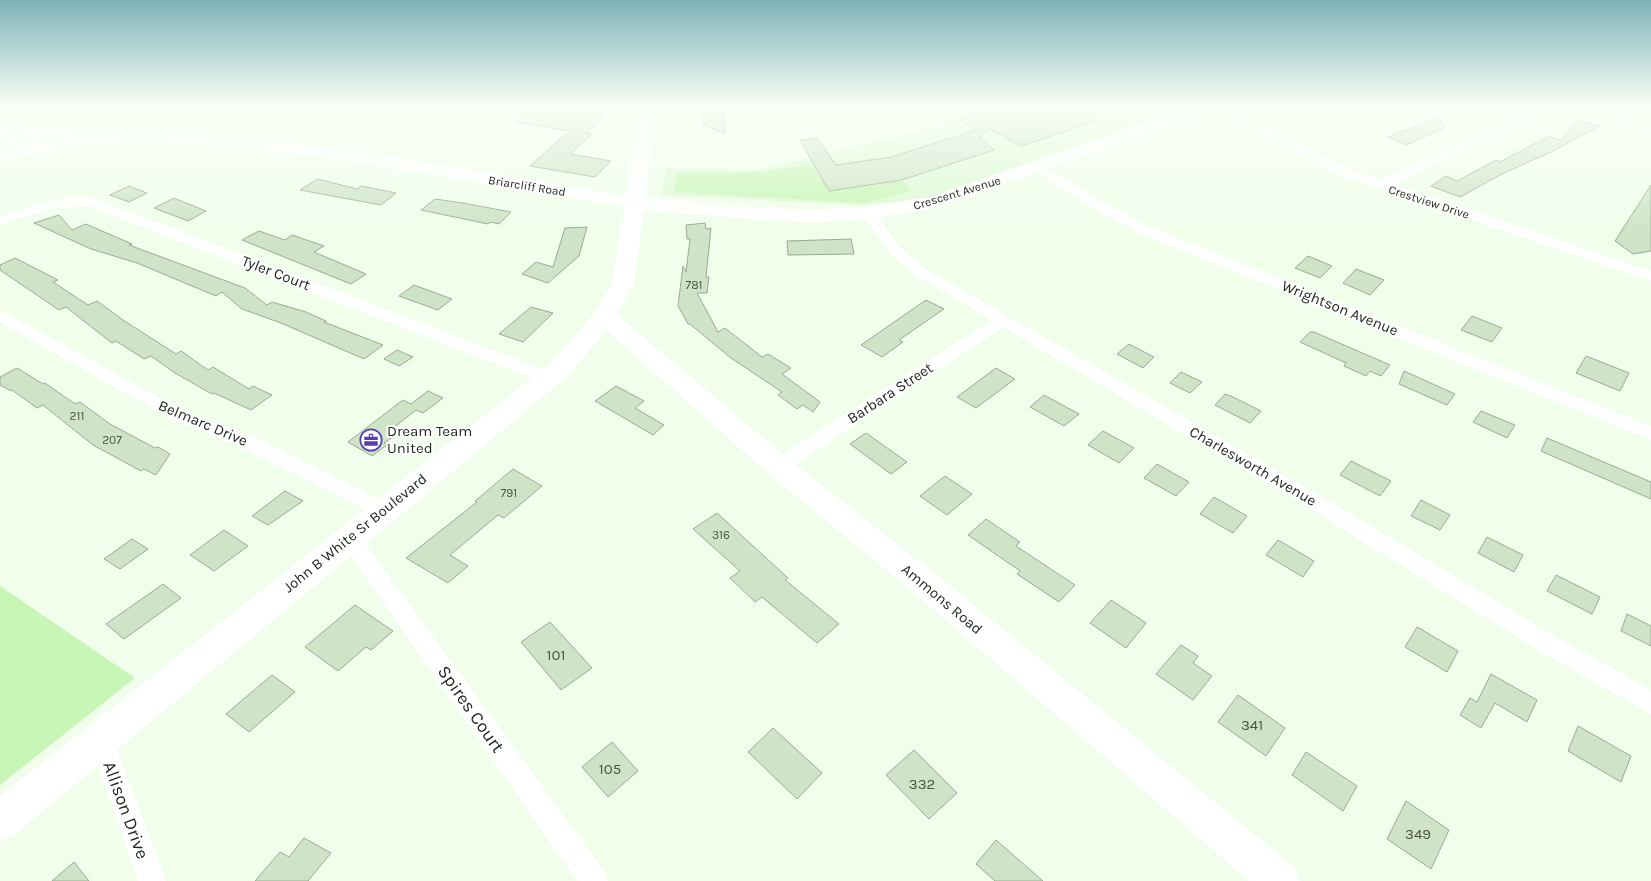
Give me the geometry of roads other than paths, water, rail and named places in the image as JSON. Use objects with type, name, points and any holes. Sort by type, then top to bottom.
[{"type":"street","name":"Briarcliff Road","points":[[302,148],[633,203]]},
{"type":"street","name":"John B White Sr Boulevard","points":[[0,821],[349,537],[560,369],[605,317],[613,306],[623,284],[642,148]]},
{"type":"street","name":"Crescent Avenue","points":[[633,203],[784,215],[869,213],[934,202],[1093,148]]},
{"type":"street","name":"Crestview Drive","points":[[1295,148],[1333,167],[1380,185],[1651,276]]},
{"type":"street","points":[[1380,185],[1463,148]]},
{"type":"street","name":"Wrightson Avenue","points":[[1038,167],[1100,206],[1147,231],[1651,433]]},
{"type":"street","name":"Tyler Court","points":[[0,220],[64,203],[91,202],[549,378]]},
{"type":"street","name":"Charlesworth Avenue","points":[[869,213],[894,250],[910,264],[1002,321],[1281,482],[1540,639],[1651,703]]},
{"type":"street","name":"Belmarc Drive","points":[[0,315],[177,415],[245,441],[384,510]]},
{"type":"street","name":"Ammons Road","points":[[605,317],[778,466],[930,588],[1280,881]]},
{"type":"street","name":"Barbara Street","points":[[778,466],[1002,321]]},
{"type":"street","name":"Spires Court","points":[[349,537],[594,881]]},
{"type":"street","name":"Allison Drive","points":[[100,739],[152,881]]},
{"type":"place","name":"Dream Team United","points":[[371,440]]}]
